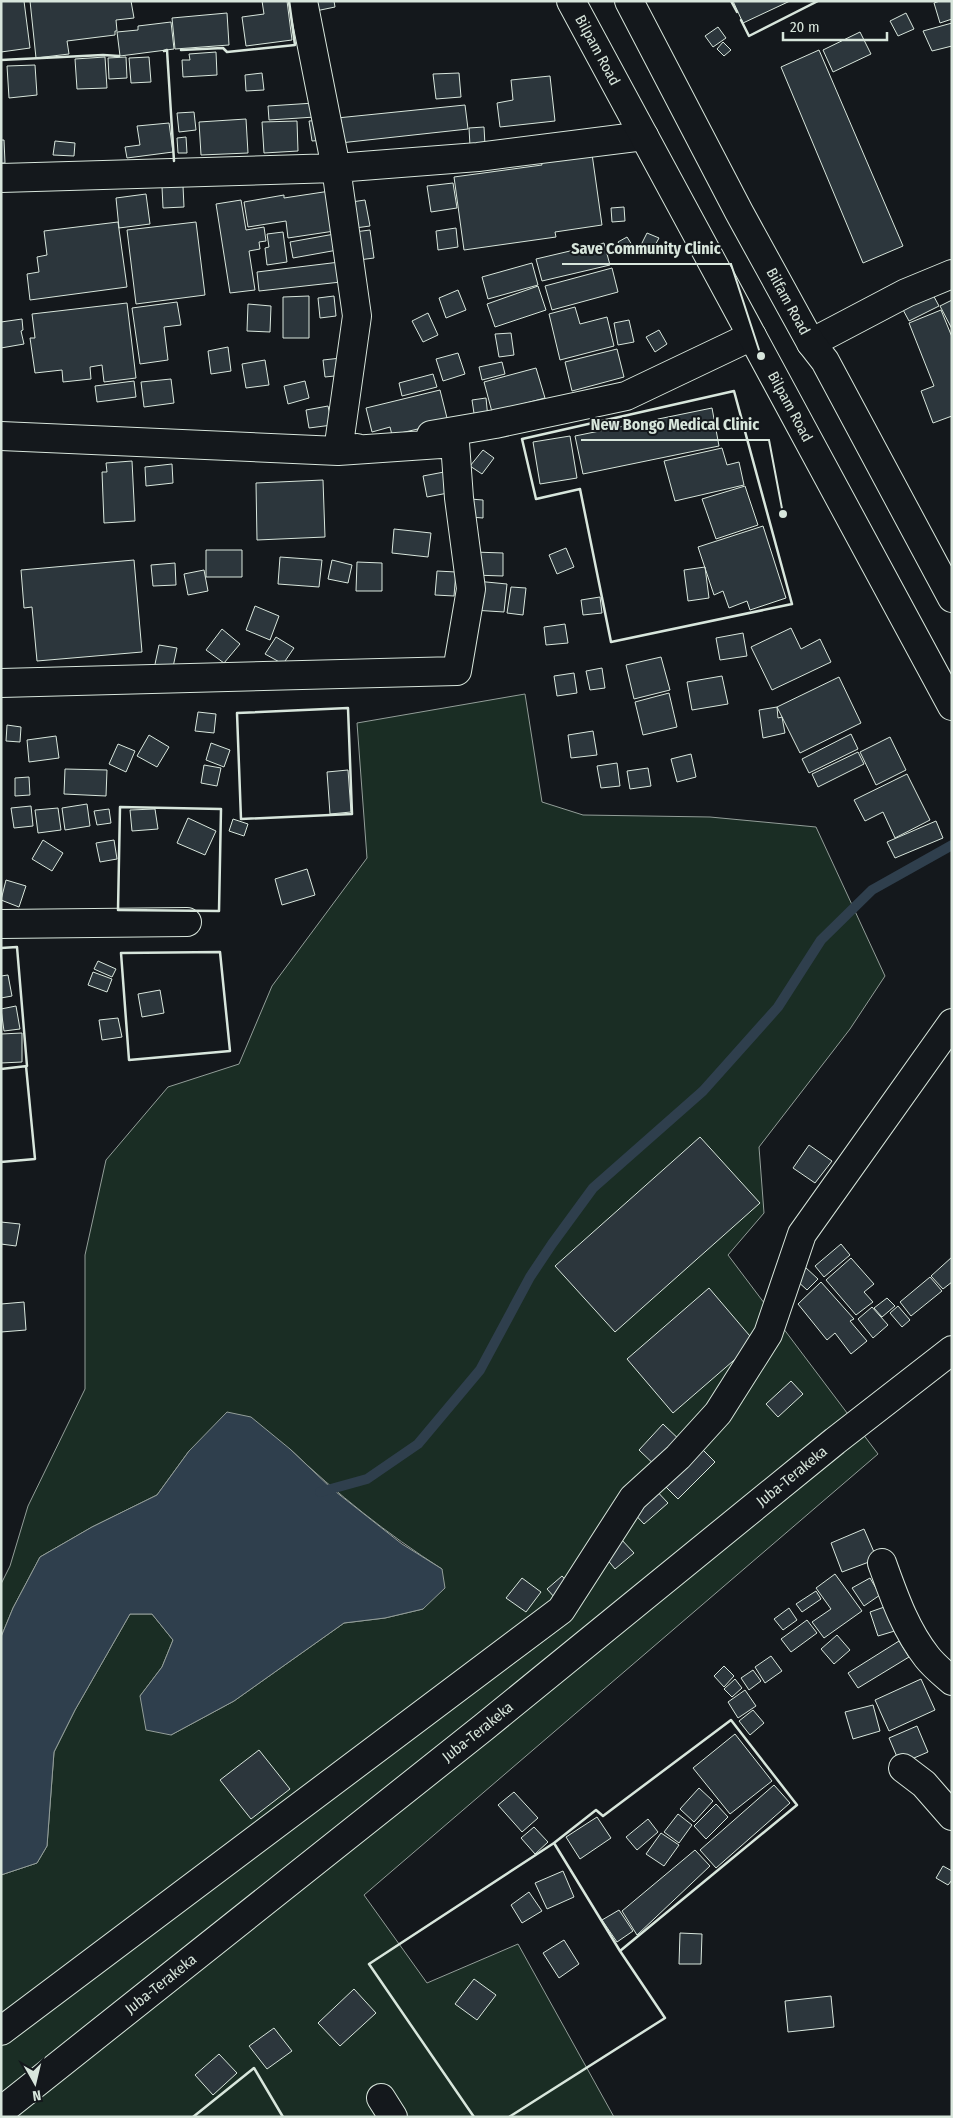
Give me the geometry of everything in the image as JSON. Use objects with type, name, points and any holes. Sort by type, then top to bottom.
[{"type":"street","points":[[304,1],[336,168],[357,316],[338,451]]},
{"type":"street","name":"Bilpam Road","points":[[571,1],[952,706]]},
{"type":"street","name":"Bilfam Road","points":[[629,1],[739,212],[811,343],[825,361],[952,598]]},
{"type":"street","points":[[1,178],[336,168],[478,156],[644,136]]},
{"type":"street","points":[[811,343],[906,293],[952,274]]},
{"type":"street","points":[[338,451],[495,424],[626,396],[752,336]]},
{"type":"street","points":[[1,436],[338,451],[455,443],[459,498],[471,589],[456,671],[1,683]]},
{"type":"street","points":[[1,924],[187,922]]},
{"type":"street","points":[[1,2031],[561,1610],[633,1498],[678,1457],[718,1413],[768,1334],[802,1234],[952,1023]]},
{"type":"street","name":"Juba-Terakeka","points":[[1,2111],[952,1350]]},
{"type":"street","points":[[882,1563],[900,1611],[916,1640],[928,1659],[952,1682]]},
{"type":"street","points":[[903,1768],[924,1784],[952,1816]]},
{"type":"green space","points":[[525,694],[542,802],[583,815],[710,817],[816,827],[885,976],[850,1029],[759,1147],[764,1213],[728,1255],[878,1454],[364,1895],[427,1983],[518,1944],[614,2117],[1,2117],[1,1875],[37,1863],[47,1846],[54,1752],[75,1710],[130,1614],[152,1614],[173,1640],[162,1667],[140,1696],[171,1735],[234,1701],[344,1623],[385,1618],[423,1609],[442,1569],[363,1513],[290,1449],[189,1451],[157,1495],[92,1527],[40,1557],[13,1608],[1,1637],[1,1584],[10,1566],[28,1506],[85,1389],[85,1255],[106,1160],[168,1087],[239,1064],[272,986],[367,858],[357,723]]},
{"type":"water","points":[[227,1412],[251,1417],[290,1449],[331,1488],[402,1544],[442,1569],[445,1588],[423,1609],[385,1618],[344,1623],[234,1701],[171,1735],[146,1730],[140,1696],[162,1667],[173,1640],[152,1614],[130,1614],[75,1710],[54,1752],[47,1846],[37,1863],[1,1875],[1,1637],[13,1608],[40,1557],[92,1527],[157,1495],[189,1451]]},
{"type":"building","points":[[1,1],[24,1],[30,48],[1,52]]},
{"type":"building","points":[[30,1],[131,1],[134,18],[116,20],[117,31],[115,31],[115,35],[67,41],[69,54],[36,58]]},
{"type":"building","points":[[262,1],[287,1],[292,40],[246,46],[242,17],[264,14]]},
{"type":"building","points":[[304,1],[334,1],[335,7],[306,13]]},
{"type":"building","points":[[733,1],[790,1],[743,23]]},
{"type":"building","points":[[952,1],[952,19],[940,23],[934,3]]},
{"type":"building","points":[[227,13],[229,45],[175,49],[172,18]]},
{"type":"building","points":[[906,13],[914,29],[898,36],[890,21]]},
{"type":"building","points":[[171,22],[174,49],[120,56],[117,32],[138,30],[138,26]]},
{"type":"building","points":[[952,23],[952,46],[932,51],[923,31]]},
{"type":"building","points":[[718,27],[726,38],[713,47],[705,36]]},
{"type":"building","points":[[860,32],[871,54],[833,72],[823,50]]},
{"type":"building","points":[[723,42],[731,50],[724,56],[717,49]]},
{"type":"building","points":[[819,50],[903,246],[863,263],[781,67]]},
{"type":"building","points":[[216,52],[217,75],[183,77],[182,60],[190,60],[189,54]]},
{"type":"building","points":[[105,57],[107,88],[77,89],[75,59]]},
{"type":"building","points":[[126,57],[127,78],[109,79],[108,58]]},
{"type":"building","points":[[149,57],[151,82],[131,83],[129,58]]},
{"type":"building","points":[[35,65],[37,95],[9,98],[7,66]]},
{"type":"building","points":[[262,73],[264,90],[246,91],[245,75]]},
{"type":"building","points":[[459,73],[461,97],[436,99],[433,74]]},
{"type":"building","points":[[550,76],[555,121],[500,127],[497,103],[513,100],[511,80]]},
{"type":"building","points":[[314,103],[315,117],[269,120],[268,106]]},
{"type":"building","points":[[465,105],[468,129],[340,143],[337,118]]},
{"type":"building","points":[[194,112],[196,130],[179,132],[177,113]]},
{"type":"building","points":[[246,119],[248,153],[201,155],[199,122]]},
{"type":"building","points":[[323,120],[325,140],[312,141],[309,121]]},
{"type":"building","points":[[297,121],[298,151],[264,153],[262,122]]},
{"type":"building","points":[[169,123],[173,152],[127,158],[125,147],[140,145],[137,126]]},
{"type":"building","points":[[484,127],[485,145],[470,146],[469,128]]},
{"type":"building","points":[[186,137],[187,153],[178,153],[177,138]]},
{"type":"building","points":[[1,140],[4,140],[5,163],[1,163]]},
{"type":"building","points":[[55,141],[75,143],[74,156],[53,155]]},
{"type":"building","points":[[592,154],[602,225],[555,232],[556,237],[464,250],[454,177],[542,165],[541,161]]},
{"type":"building","points":[[453,183],[457,208],[431,212],[427,186]]},
{"type":"building","points":[[183,186],[184,207],[163,208],[162,187]]},
{"type":"building","points":[[330,191],[341,230],[288,238],[286,221],[248,227],[244,202],[284,195],[284,198]]},
{"type":"building","points":[[146,194],[150,224],[119,228],[116,198]]},
{"type":"building","points":[[241,200],[246,230],[264,227],[266,241],[259,242],[260,249],[249,251],[255,290],[230,293],[216,204]]},
{"type":"building","points":[[365,200],[370,226],[348,229],[345,203]]},
{"type":"building","points":[[624,207],[625,221],[612,222],[611,208]]},
{"type":"building","points":[[118,222],[127,287],[30,300],[27,274],[39,272],[37,257],[47,255],[44,231]]},
{"type":"building","points":[[196,222],[205,295],[136,304],[127,230]]},
{"type":"building","points":[[456,228],[458,247],[438,250],[436,231]]},
{"type":"building","points":[[370,230],[374,258],[351,261],[347,233]]},
{"type":"building","points":[[283,232],[287,262],[267,265],[265,248],[269,247],[267,234]]},
{"type":"building","points":[[340,233],[343,249],[293,258],[290,242]]},
{"type":"building","points":[[647,233],[659,238],[652,251],[641,245]]},
{"type":"building","points":[[627,237],[634,248],[625,253],[618,242]]},
{"type":"building","points":[[604,243],[610,265],[542,281],[536,259]]},
{"type":"building","points":[[348,261],[350,281],[259,291],[257,272]]},
{"type":"building","points":[[532,263],[538,285],[488,299],[482,277]]},
{"type":"building","points":[[612,268],[618,292],[552,310],[545,286]]},
{"type":"building","points":[[538,286],[546,310],[495,327],[487,304]]},
{"type":"building","points":[[458,290],[466,310],[446,318],[439,298]]},
{"type":"building","points":[[931,291],[939,306],[909,321],[901,306]]},
{"type":"building","points":[[309,296],[309,338],[283,338],[283,297]]},
{"type":"building","points":[[334,296],[336,316],[320,318],[318,298]]},
{"type":"building","points":[[952,300],[952,329],[940,306]]},
{"type":"building","points":[[177,302],[181,325],[164,327],[168,360],[140,364],[132,308]]},
{"type":"building","points":[[127,303],[136,378],[104,382],[102,365],[90,367],[91,379],[63,382],[62,370],[35,373],[30,338],[35,338],[32,314]]},
{"type":"building","points":[[248,304],[271,306],[270,332],[247,331]]},
{"type":"building","points":[[575,307],[580,324],[607,317],[614,346],[560,360],[549,314]]},
{"type":"building","points":[[941,310],[952,337],[952,416],[933,423],[921,391],[934,386],[909,323]]},
{"type":"building","points":[[428,313],[438,335],[423,342],[412,321]]},
{"type":"building","points":[[22,319],[23,330],[21,331],[24,344],[1,348],[1,322]]},
{"type":"building","points":[[629,320],[634,342],[618,345],[614,323]]},
{"type":"building","points":[[659,330],[667,344],[655,352],[646,337]]},
{"type":"building","points":[[511,333],[514,355],[499,357],[495,334]]},
{"type":"building","points":[[228,347],[231,371],[211,374],[208,351]]},
{"type":"building","points":[[617,349],[624,377],[572,391],[565,362]]},
{"type":"building","points":[[458,353],[465,374],[443,381],[436,359]]},
{"type":"building","points":[[341,358],[344,375],[325,377],[323,360]]},
{"type":"building","points":[[265,360],[269,385],[246,388],[242,364]]},
{"type":"building","points":[[502,362],[505,374],[482,380],[479,367]]},
{"type":"building","points":[[536,368],[545,398],[492,412],[484,382]]},
{"type":"building","points":[[433,374],[437,387],[402,396],[399,383]]},
{"type":"building","points":[[171,379],[174,403],[144,407],[141,382]]},
{"type":"building","points":[[134,381],[136,397],[97,402],[95,386]]},
{"type":"building","points":[[305,381],[309,398],[288,404],[284,386]]},
{"type":"building","points":[[440,390],[448,422],[392,435],[390,427],[372,432],[366,408]]},
{"type":"building","points":[[486,398],[488,418],[475,420],[472,400]]},
{"type":"building","points":[[328,406],[332,425],[309,428],[306,410]]},
{"type":"building","points":[[712,408],[719,446],[583,474],[575,436]]},
{"type":"building","points":[[570,436],[577,478],[540,484],[533,442]]},
{"type":"building","points":[[722,448],[727,465],[739,462],[744,485],[675,501],[664,461]]},
{"type":"building","points":[[483,450],[494,458],[482,474],[470,466]]},
{"type":"building","points":[[132,461],[135,521],[104,523],[102,472],[107,472],[106,463]]},
{"type":"building","points":[[172,464],[173,483],[146,486],[145,467]]},
{"type":"building","points":[[444,472],[448,493],[427,497],[423,476]]},
{"type":"building","points":[[323,480],[325,537],[257,540],[256,483]]},
{"type":"building","points":[[745,486],[758,525],[716,539],[702,499]]},
{"type":"building","points":[[470,499],[483,500],[483,518],[470,517]]},
{"type":"building","points":[[763,526],[786,598],[750,610],[747,601],[729,608],[723,591],[714,595],[698,547]]},
{"type":"building","points":[[394,529],[431,533],[428,557],[392,553]]},
{"type":"building","points":[[566,548],[574,567],[557,574],[549,555]]},
{"type":"building","points":[[206,550],[242,550],[242,577],[206,577]]},
{"type":"building","points":[[474,552],[503,553],[503,576],[473,575]]},
{"type":"building","points":[[280,557],[322,560],[319,587],[278,584]]},
{"type":"building","points":[[134,560],[142,652],[37,661],[32,607],[24,608],[21,570]]},
{"type":"building","points":[[332,560],[352,565],[348,583],[328,579]]},
{"type":"building","points":[[357,562],[382,563],[382,591],[356,591]]},
{"type":"building","points":[[175,563],[176,585],[153,586],[151,565]]},
{"type":"building","points":[[705,567],[709,598],[688,601],[684,570]]},
{"type":"building","points":[[204,570],[208,591],[188,595],[184,574]]},
{"type":"building","points":[[437,571],[456,572],[454,596],[435,595]]},
{"type":"building","points":[[476,581],[507,584],[504,612],[473,610]]},
{"type":"building","points":[[511,587],[526,588],[523,615],[507,613]]},
{"type":"building","points":[[600,597],[602,613],[583,615],[581,600]]},
{"type":"building","points":[[255,606],[279,616],[270,640],[246,630]]},
{"type":"building","points":[[565,624],[568,643],[546,645],[544,627]]},
{"type":"building","points":[[791,628],[801,649],[820,639],[831,662],[772,690],[751,647]]},
{"type":"building","points":[[222,629],[240,644],[224,663],[206,650]]},
{"type":"building","points":[[743,633],[747,656],[720,660],[716,638]]},
{"type":"building","points":[[276,637],[294,648],[283,664],[265,654]]},
{"type":"building","points":[[159,645],[177,648],[172,672],[154,669]]},
{"type":"building","points":[[661,657],[670,690],[634,699],[626,665]]},
{"type":"building","points":[[602,668],[605,688],[590,690],[586,671]]},
{"type":"building","points":[[574,673],[577,693],[557,696],[554,676]]},
{"type":"building","points":[[722,676],[728,704],[692,710],[687,682]]},
{"type":"building","points":[[839,677],[861,723],[800,753],[777,707]]},
{"type":"building","points":[[669,693],[677,727],[643,735],[635,702]]},
{"type":"building","points":[[777,707],[778,718],[782,717],[785,733],[763,738],[759,710]]},
{"type":"building","points":[[198,712],[216,714],[214,733],[195,731]]},
{"type":"building","points":[[7,725],[21,727],[20,742],[6,741]]},
{"type":"building","points":[[593,731],[597,755],[571,758],[568,735]]},
{"type":"building","points":[[851,734],[858,749],[809,773],[802,759]]},
{"type":"building","points":[[149,735],[169,747],[157,767],[137,756]]},
{"type":"building","points":[[56,736],[59,758],[29,762],[27,740]]},
{"type":"building","points":[[890,737],[906,770],[876,785],[860,752]]},
{"type":"building","points":[[211,743],[230,750],[224,767],[206,760]]},
{"type":"building","points":[[118,744],[135,751],[126,772],[109,764]]},
{"type":"building","points":[[858,752],[864,764],[818,787],[812,774]]},
{"type":"building","points":[[691,754],[696,777],[677,782],[671,759]]},
{"type":"building","points":[[617,763],[620,786],[601,788],[597,766]]},
{"type":"building","points":[[204,765],[221,768],[217,786],[201,783]]},
{"type":"building","points":[[648,768],[651,786],[630,789],[627,771]]},
{"type":"building","points":[[65,769],[107,770],[106,796],[64,794]]},
{"type":"building","points":[[348,770],[351,812],[330,814],[327,772]]},
{"type":"building","points":[[907,774],[930,820],[895,838],[883,812],[865,821],[854,800]]},
{"type":"building","points":[[29,777],[30,795],[15,796],[15,778]]},
{"type":"building","points":[[87,804],[90,826],[65,830],[62,808]]},
{"type":"building","points":[[31,806],[33,826],[14,828],[11,808]]},
{"type":"building","points":[[58,808],[61,830],[38,833],[35,810]]},
{"type":"building","points":[[109,809],[111,823],[97,825],[94,811]]},
{"type":"building","points":[[155,809],[158,829],[132,831],[130,810]]},
{"type":"building","points":[[188,818],[216,831],[205,855],[177,843]]},
{"type":"building","points":[[233,819],[248,824],[244,836],[229,831]]},
{"type":"building","points":[[936,821],[943,838],[895,858],[887,842]]},
{"type":"building","points":[[43,840],[63,853],[52,871],[32,859]]},
{"type":"building","points":[[114,840],[117,859],[100,862],[96,843]]},
{"type":"building","points":[[307,869],[315,895],[282,905],[275,879]]},
{"type":"building","points":[[6,880],[26,886],[19,907],[1,900]]},
{"type":"building","points":[[98,961],[116,969],[112,977],[94,969]]},
{"type":"building","points":[[93,972],[112,979],[107,992],[88,985]]},
{"type":"building","points":[[8,975],[12,996],[1,998],[1,976]]},
{"type":"building","points":[[160,990],[164,1013],[142,1017],[138,994]]},
{"type":"building","points":[[16,1006],[20,1029],[4,1031],[1,1009]]},
{"type":"building","points":[[118,1018],[122,1037],[102,1040],[99,1020]]},
{"type":"building","points":[[22,1033],[22,1062],[1,1063],[1,1034]]},
{"type":"building","points":[[700,1137],[760,1203],[615,1332],[555,1266]]},
{"type":"building","points":[[809,1145],[832,1161],[815,1183],[793,1168]]},
{"type":"building","points":[[1,1222],[20,1224],[16,1246],[1,1244]]},
{"type":"building","points":[[841,1244],[850,1255],[824,1277],[815,1266]]},
{"type":"building","points":[[952,1257],[952,1282],[943,1289],[931,1276]]},
{"type":"building","points":[[851,1258],[874,1284],[864,1292],[873,1302],[856,1315],[826,1280]]},
{"type":"building","points":[[805,1267],[818,1279],[807,1290],[794,1278]]},
{"type":"building","points":[[930,1277],[942,1291],[911,1316],[900,1302]]},
{"type":"building","points":[[821,1282],[854,1319],[850,1321],[867,1341],[851,1354],[835,1333],[827,1340],[798,1304]]},
{"type":"building","points":[[709,1288],[755,1342],[673,1413],[627,1359]]},
{"type":"building","points":[[887,1298],[895,1306],[882,1317],[874,1308]]},
{"type":"building","points":[[24,1302],[26,1330],[1,1332],[1,1304]]},
{"type":"building","points":[[898,1306],[910,1320],[902,1327],[890,1313]]},
{"type":"building","points":[[872,1307],[888,1325],[873,1338],[858,1319]]},
{"type":"building","points":[[791,1381],[803,1394],[778,1417],[766,1404]]},
{"type":"building","points":[[663,1424],[685,1445],[661,1471],[639,1450]]},
{"type":"building","points":[[697,1444],[715,1462],[678,1499],[660,1481]]},
{"type":"building","points":[[652,1486],[668,1503],[644,1524],[629,1508]]},
{"type":"building","points":[[864,1529],[877,1559],[842,1572],[831,1543]]},
{"type":"building","points":[[620,1538],[634,1553],[615,1569],[602,1553]]},
{"type":"building","points":[[835,1574],[862,1611],[824,1638],[812,1622],[831,1609],[816,1588]]},
{"type":"building","points":[[562,1576],[571,1586],[555,1598],[547,1589]]},
{"type":"building","points":[[522,1578],[541,1592],[526,1612],[506,1598]]},
{"type":"building","points":[[870,1578],[880,1595],[864,1606],[852,1588]]},
{"type":"building","points":[[816,1591],[821,1599],[802,1612],[796,1604]]},
{"type":"building","points":[[890,1605],[898,1630],[878,1636],[870,1612]]},
{"type":"building","points":[[789,1608],[797,1620],[783,1630],[774,1619]]},
{"type":"building","points":[[807,1620],[817,1633],[791,1652],[781,1639]]},
{"type":"building","points":[[837,1635],[850,1650],[834,1664],[821,1649]]},
{"type":"building","points":[[899,1641],[909,1657],[858,1688],[848,1673]]},
{"type":"building","points":[[771,1656],[782,1671],[765,1683],[755,1667]]},
{"type":"building","points":[[724,1666],[734,1676],[724,1687],[714,1676]]},
{"type":"building","points":[[753,1670],[761,1681],[749,1690],[741,1678]]},
{"type":"building","points":[[735,1679],[742,1688],[732,1697],[724,1689]]},
{"type":"building","points":[[921,1679],[935,1710],[889,1731],[875,1700]]},
{"type":"building","points":[[745,1690],[756,1706],[738,1718],[728,1702]]},
{"type":"building","points":[[873,1705],[880,1731],[853,1739],[845,1712]]},
{"type":"building","points":[[753,1710],[764,1723],[750,1735],[739,1721]]},
{"type":"building","points":[[917,1726],[928,1752],[900,1764],[889,1738]]},
{"type":"building","points":[[735,1734],[772,1781],[730,1814],[693,1768]]},
{"type":"building","points":[[259,1750],[290,1789],[251,1819],[220,1780]]},
{"type":"building","points":[[774,1785],[790,1803],[716,1868],[700,1850]]},
{"type":"building","points":[[699,1788],[713,1801],[694,1822],[680,1809]]},
{"type":"building","points":[[514,1792],[538,1818],[522,1832],[498,1805]]},
{"type":"building","points":[[716,1804],[728,1817],[706,1839],[694,1826]]},
{"type":"building","points":[[678,1814],[692,1825],[679,1843],[664,1832]]},
{"type":"building","points":[[597,1817],[611,1838],[580,1859],[566,1837]]},
{"type":"building","points":[[648,1819],[658,1832],[637,1850],[626,1837]]},
{"type":"building","points":[[534,1827],[548,1842],[535,1854],[521,1838]]},
{"type":"building","points":[[661,1833],[679,1845],[664,1866],[646,1854]]},
{"type":"building","points":[[695,1850],[710,1866],[637,1935],[622,1911]]},
{"type":"building","points":[[943,1866],[952,1871],[952,1880],[948,1885],[936,1878]]},
{"type":"building","points":[[563,1871],[574,1897],[547,1909],[535,1883]]},
{"type":"building","points":[[529,1892],[542,1911],[522,1923],[511,1905]]},
{"type":"building","points":[[619,1910],[633,1931],[617,1942],[602,1920]]},
{"type":"building","points":[[680,1933],[702,1934],[701,1964],[679,1964]]},
{"type":"building","points":[[564,1940],[579,1964],[559,1978],[543,1953]]},
{"type":"building","points":[[474,1979],[496,1995],[477,2020],[455,2004]]},
{"type":"building","points":[[354,1989],[376,2013],[340,2046],[318,2023]]},
{"type":"building","points":[[831,1996],[834,2027],[788,2032],[785,2001]]},
{"type":"building","points":[[274,2028],[292,2051],[267,2069],[249,2046]]},
{"type":"building","points":[[219,2054],[237,2073],[213,2095],[195,2075]]},
{"type":"waterway","points":[[320,1492],[367,1479],[418,1444],[480,1370],[530,1277],[593,1188],[703,1091],[778,1007],[821,940],[872,890],[952,845]]},
{"type":"wall","points":[[181,50],[223,48],[227,52],[295,45],[289,1]]},
{"type":"wall","points":[[731,1],[737,12]]},
{"type":"wall","points":[[741,20],[749,36],[818,1]]},
{"type":"wall","points":[[164,51],[167,50],[174,161]]},
{"type":"wall","points":[[1,60],[103,55],[119,56]]},
{"type":"wall","points":[[734,391],[792,604],[611,642],[580,489],[536,499],[522,439],[734,391]]},
{"type":"wall","points":[[348,708],[352,814],[241,819],[237,713],[348,708]]},
{"type":"wall","points":[[120,807],[221,809],[219,911],[118,910],[120,807]]},
{"type":"wall","points":[[1,948],[17,947],[27,1066],[1,1069]]},
{"type":"wall","points":[[220,952],[230,1051],[129,1060],[121,953],[220,952]]},
{"type":"wall","points":[[1,1162],[35,1159],[26,1066]]},
{"type":"wall","points":[[731,1720],[797,1805],[620,1951],[554,1843],[596,1810],[603,1816],[731,1720]]},
{"type":"wall","points":[[474,2117],[369,1964],[554,1843],[620,1951],[665,2018],[509,2117]]},
{"type":"wall","points":[[193,2117],[254,2068],[283,2117]]},
{"type":"place","name":"Save Community Clinic","points":[[761,356]]},
{"type":"place","name":"New Bongo Medical Clinic","points":[[783,514]]}]
